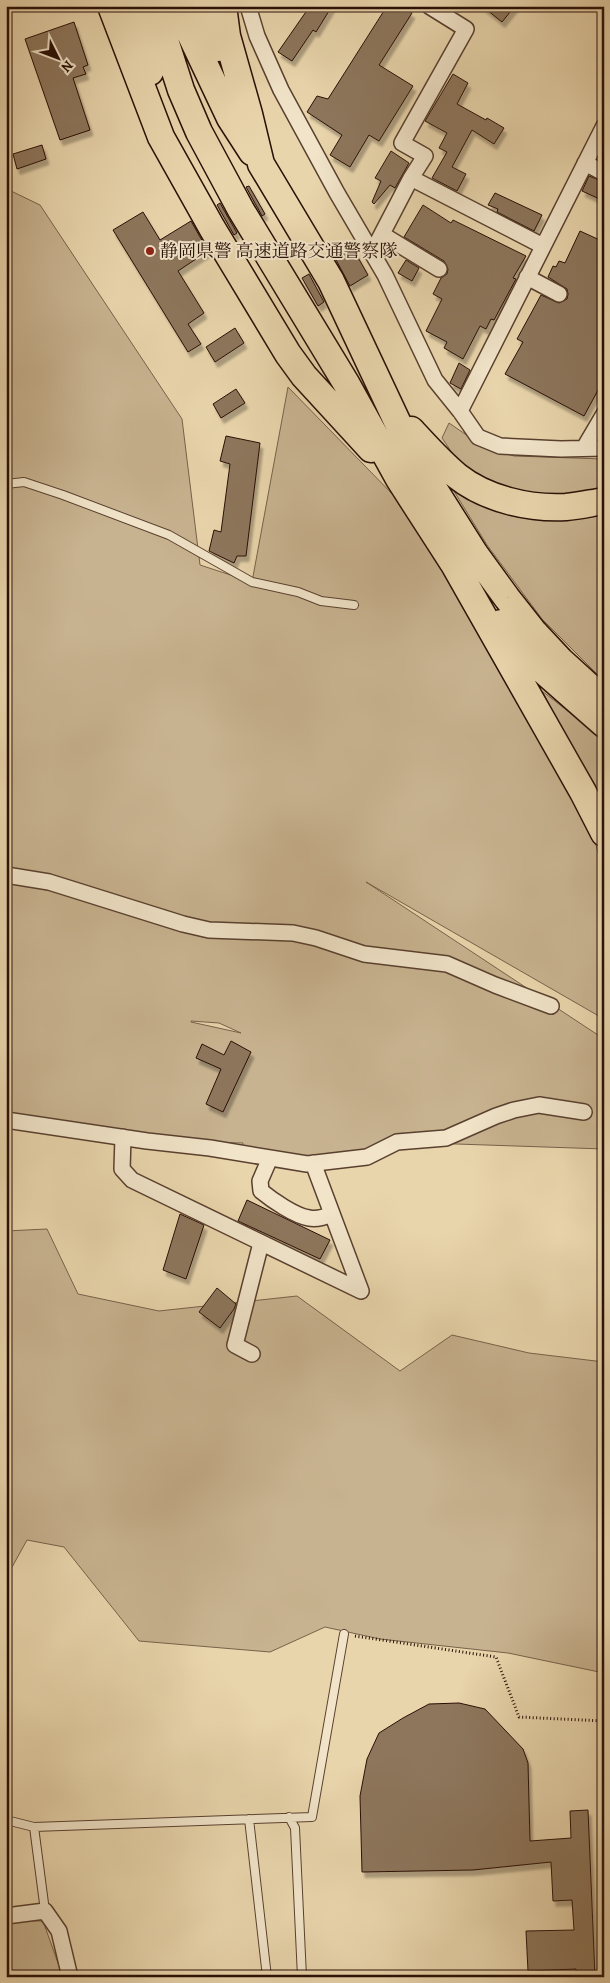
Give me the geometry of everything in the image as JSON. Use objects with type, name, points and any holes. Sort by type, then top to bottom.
[{"type":"highway","points":[[111,6],[161,137],[212,228],[288,354],[304,376],[399,479]]},
{"type":"highway","points":[[133,6],[142,34],[161,137]]},
{"type":"highway","points":[[154,6],[181,90],[199,132],[241,210],[346,383],[399,479],[455,566],[583,792],[604,833]]},
{"type":"highway","points":[[177,6],[230,118],[261,164],[331,281],[412,451],[427,478],[475,554],[533,631],[561,661],[604,700]]},
{"type":"highway","points":[[203,6],[220,53],[249,114]]},
{"type":"highway","points":[[223,6],[227,36],[261,164]]},
{"type":"highway","points":[[394,411],[442,462],[459,477],[479,489],[526,505],[566,507],[604,500]]},
{"type":"highway","points":[[455,566],[531,660],[604,724]]},
{"type":"street","points":[[248,6],[257,36],[281,90],[337,193],[385,275],[435,380],[478,437],[500,446],[560,449],[604,448]]},
{"type":"street","points":[[372,253],[411,178],[425,156],[402,143],[466,29],[429,6]]},
{"type":"street","points":[[460,411],[604,126]]},
{"type":"street","points":[[585,163],[604,174]]},
{"type":"street","points":[[411,178],[543,246]]},
{"type":"street","points":[[383,235],[439,269]]},
{"type":"street","points":[[527,277],[559,294]]},
{"type":"street","points":[[584,448],[604,414]]},
{"type":"street","points":[[6,875],[49,882],[183,924],[209,930],[292,933],[316,938],[364,954],[447,964],[551,1006]]},
{"type":"street","points":[[6,1120],[210,1148],[306,1164],[367,1157],[397,1142],[446,1138],[496,1116],[531,1106],[539,1105],[584,1112]]},
{"type":"street","points":[[123,1137],[122,1169],[132,1180],[361,1291],[313,1163]]},
{"type":"street","points":[[270,1158],[260,1182],[261,1191],[270,1198],[308,1218],[319,1218],[332,1214]]},
{"type":"street","points":[[252,1354],[235,1345],[261,1243]]},
{"type":"street","points":[[6,1916],[45,1911],[59,1931],[70,1977]]},
{"type":"lane","points":[[6,484],[24,482],[169,535],[252,582],[298,592],[321,601],[354,604]]},
{"type":"lane","points":[[6,1820],[34,1827],[312,1816],[344,1634]]},
{"type":"lane","points":[[289,1817],[296,1828],[302,1977]]},
{"type":"lane","points":[[249,1819],[268,1977]]},
{"type":"lane","points":[[34,1827],[45,1911]]},
{"type":"path","points":[[344,1634],[496,1656],[518,1717],[604,1721]]},
{"type":"shaded area","points":[[11,191],[40,205],[182,419],[200,565],[252,582],[288,387],[440,543],[592,830],[604,875],[604,1019],[366,882],[604,1039],[604,1149],[397,1142],[316,1162],[241,1153],[243,1143],[152,1141],[6,1120],[6,193]],"holes":[[[191,1021],[219,1023],[241,1033]]]},
{"type":"shaded area","points":[[449,423],[484,447],[514,456],[604,459],[604,490],[538,498],[483,481],[459,463],[442,438]]},
{"type":"shaded area","points":[[452,488],[489,508],[503,514],[518,517],[560,517],[604,509],[604,681],[542,619],[487,545]]},
{"type":"shaded area","points":[[542,691],[604,739],[604,809]]},
{"type":"shaded area","points":[[47,1229],[78,1294],[159,1311],[297,1296],[400,1371],[452,1335],[529,1353],[604,1362],[604,1673],[508,1653],[380,1639],[325,1627],[270,1652],[139,1641],[64,1547],[27,1540],[6,1578],[6,1231]]},
{"type":"shaded area","points":[[6,1920],[43,1921],[63,1977],[6,1977]]},
{"type":"building","points":[[310,6],[332,6],[316,32],[313,30],[292,61],[278,52]]},
{"type":"building","points":[[387,6],[401,6],[412,13],[379,65],[413,86],[379,141],[369,135],[350,167],[330,155],[342,135],[307,112],[317,96],[328,99]]},
{"type":"building","points":[[482,6],[515,6],[502,22]]},
{"type":"building","points":[[74,22],[88,65],[83,67],[86,74],[73,78],[90,130],[60,140],[25,39]]},
{"type":"building","points":[[453,74],[468,83],[457,104],[504,128],[494,144],[472,130],[452,167],[466,174],[457,191],[432,178],[447,152],[439,148],[447,133],[425,121]]},
{"type":"building","points":[[42,145],[46,159],[17,169],[13,154]]},
{"type":"building","points":[[391,151],[409,163],[395,188],[390,185],[374,204],[372,202],[381,181],[375,178]]},
{"type":"building","points":[[589,176],[604,182],[604,201],[582,191]]},
{"type":"building","points":[[249,186],[265,214],[262,216],[246,187]]},
{"type":"building","points":[[495,193],[542,215],[534,231],[497,212],[498,209],[488,205]]},
{"type":"building","points":[[220,203],[237,233],[234,235],[217,205]]},
{"type":"building","points":[[423,205],[451,223],[453,220],[526,256],[513,278],[516,279],[494,320],[491,319],[486,329],[480,326],[463,359],[444,348],[447,342],[426,331],[442,299],[433,294],[441,278],[447,274],[448,269],[444,261],[404,237]]},
{"type":"building","points":[[143,212],[160,240],[191,221],[208,251],[178,271],[204,313],[188,324],[201,344],[188,352],[113,230]]},
{"type":"building","points":[[580,231],[604,242],[604,379],[584,416],[505,374],[523,342],[517,339],[541,295],[559,303],[567,299],[567,289],[548,277],[553,266],[556,267],[559,261],[565,263]]},
{"type":"building","points":[[352,247],[368,275],[350,286],[335,258]]},
{"type":"building","points":[[406,260],[419,268],[412,281],[398,273]]},
{"type":"building","points":[[309,274],[324,302],[318,306],[302,278]]},
{"type":"building","points":[[235,328],[244,343],[215,362],[206,347]]},
{"type":"building","points":[[459,363],[470,370],[461,389],[450,383]]},
{"type":"building","points":[[236,389],[245,403],[221,418],[213,404]]},
{"type":"building","points":[[226,436],[260,443],[246,556],[237,556],[234,563],[209,551],[214,530],[221,532],[230,464],[220,461]]},
{"type":"building","points":[[231,1041],[251,1052],[223,1112],[206,1104],[221,1069],[196,1058],[202,1044],[224,1055]]},
{"type":"building","points":[[247,1200],[330,1240],[320,1259],[238,1221]]},
{"type":"building","points":[[180,1214],[204,1225],[186,1279],[163,1270]]},
{"type":"building","points":[[217,1288],[236,1304],[220,1328],[199,1312]]},
{"type":"building","points":[[459,1703],[485,1709],[523,1749],[528,1763],[530,1841],[571,1838],[570,1811],[588,1810],[595,1977],[576,1977],[576,1969],[528,1971],[526,1931],[574,1930],[572,1900],[553,1901],[551,1862],[473,1870],[362,1872],[360,1796],[367,1759],[379,1733],[429,1704]]},
{"type":"tunnel","points":[[584,1112],[604,1121]]},
{"type":"place","name":"静岡県警 高速道路交通警察隊","points":[[150,251]]}]
